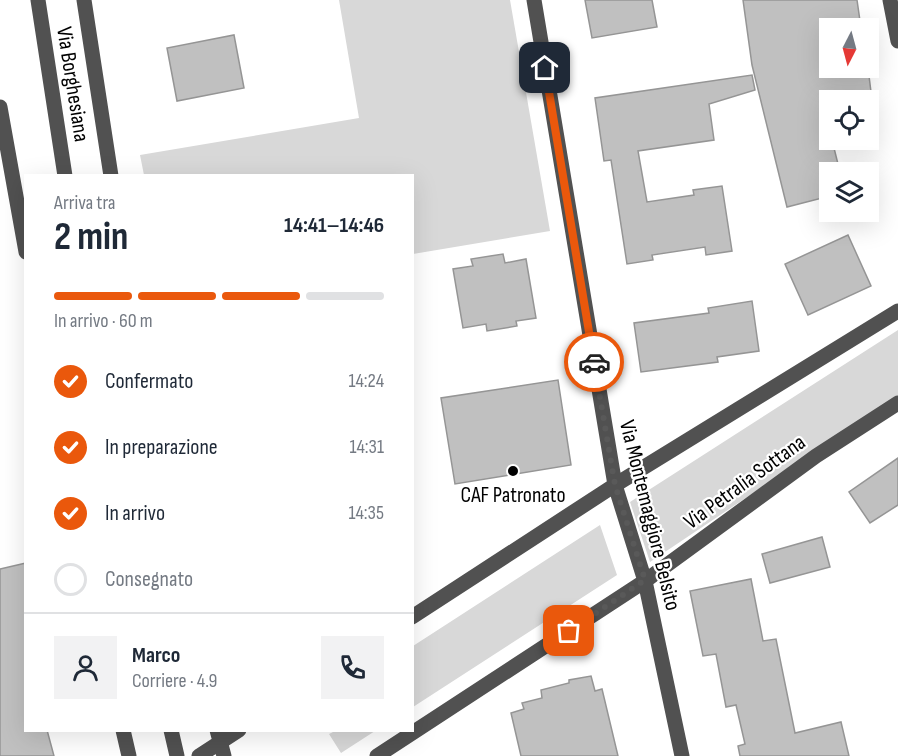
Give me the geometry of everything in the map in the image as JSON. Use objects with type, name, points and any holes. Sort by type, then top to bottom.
[{"type":"street","name":"Via Borghesiana","points":[[38,0],[65,174]]},
{"type":"street","name":"Via Borghesiana","points":[[84,0],[111,174]]},
{"type":"street","name":"Via Montemaggiore Belsito","points":[[534,0],[615,485],[645,580],[682,756]]},
{"type":"street","points":[[890,0],[898,42]]},
{"type":"street","points":[[0,106],[24,241]]},
{"type":"street","points":[[414,616],[615,485],[898,310]]},
{"type":"street","name":"Via Petralia Sottana","points":[[414,732],[645,580],[816,456],[898,403]]},
{"type":"street","points":[[123,732],[129,756]]},
{"type":"street","points":[[171,732],[177,756]]},
{"type":"street","points":[[199,756],[236,732]]},
{"type":"street","name":"Via Petralia Sottana","points":[[377,756],[414,732]]},
{"type":"shaded area","points":[[339,0],[510,0],[550,231],[414,254],[414,174],[144,174],[140,155],[359,118]]},
{"type":"shaded area","points":[[898,330],[898,396],[650,562],[630,502]]},
{"type":"shaded area","points":[[600,525],[617,575],[414,706],[414,645]]},
{"type":"shaded area","points":[[333,732],[373,732],[341,753],[329,734]]},
{"type":"building","points":[[585,0],[652,0],[657,27],[592,38]]},
{"type":"building","points":[[743,0],[857,0],[860,18],[819,18],[819,78],[869,78],[871,90],[819,90],[819,150],[834,150],[838,162],[819,162],[819,199],[787,207],[752,65]]},
{"type":"building","points":[[234,35],[244,88],[177,101],[167,48]]},
{"type":"building","points":[[752,75],[755,90],[709,104],[714,140],[638,151],[647,202],[694,195],[693,190],[722,186],[732,251],[706,255],[705,247],[652,255],[653,260],[627,264],[611,160],[604,161],[595,98]]},
{"type":"building","points":[[848,235],[871,286],[808,315],[785,264]]},
{"type":"building","points":[[503,254],[505,263],[526,259],[536,318],[516,321],[517,326],[487,331],[486,324],[463,328],[453,269],[473,266],[471,259]]},
{"type":"building","points":[[752,301],[759,351],[717,357],[718,362],[641,372],[634,323],[709,313],[708,308]]},
{"type":"building","points":[[558,380],[571,465],[455,484],[441,398]]},
{"type":"building","points":[[898,458],[898,505],[870,523],[849,492]]},
{"type":"building","points":[[822,537],[830,567],[770,583],[762,554]]},
{"type":"building","points":[[24,563],[24,732],[48,732],[54,756],[0,756],[0,569]]},
{"type":"building","points":[[751,579],[763,641],[776,639],[795,733],[841,722],[849,756],[740,756],[738,746],[745,744],[736,705],[726,707],[716,654],[703,656],[690,591]]},
{"type":"building","points":[[591,676],[595,691],[602,689],[618,756],[521,756],[511,713],[524,709],[522,703],[542,698],[541,690],[569,683],[569,680]]},
{"type":"way so far","points":[[569,631],[645,580],[615,485],[594,362]]},
{"type":"place","name":"CAF Patronato","points":[[513,471]]},
{"type":"route","points":[[545,68],[594,362]]}]
